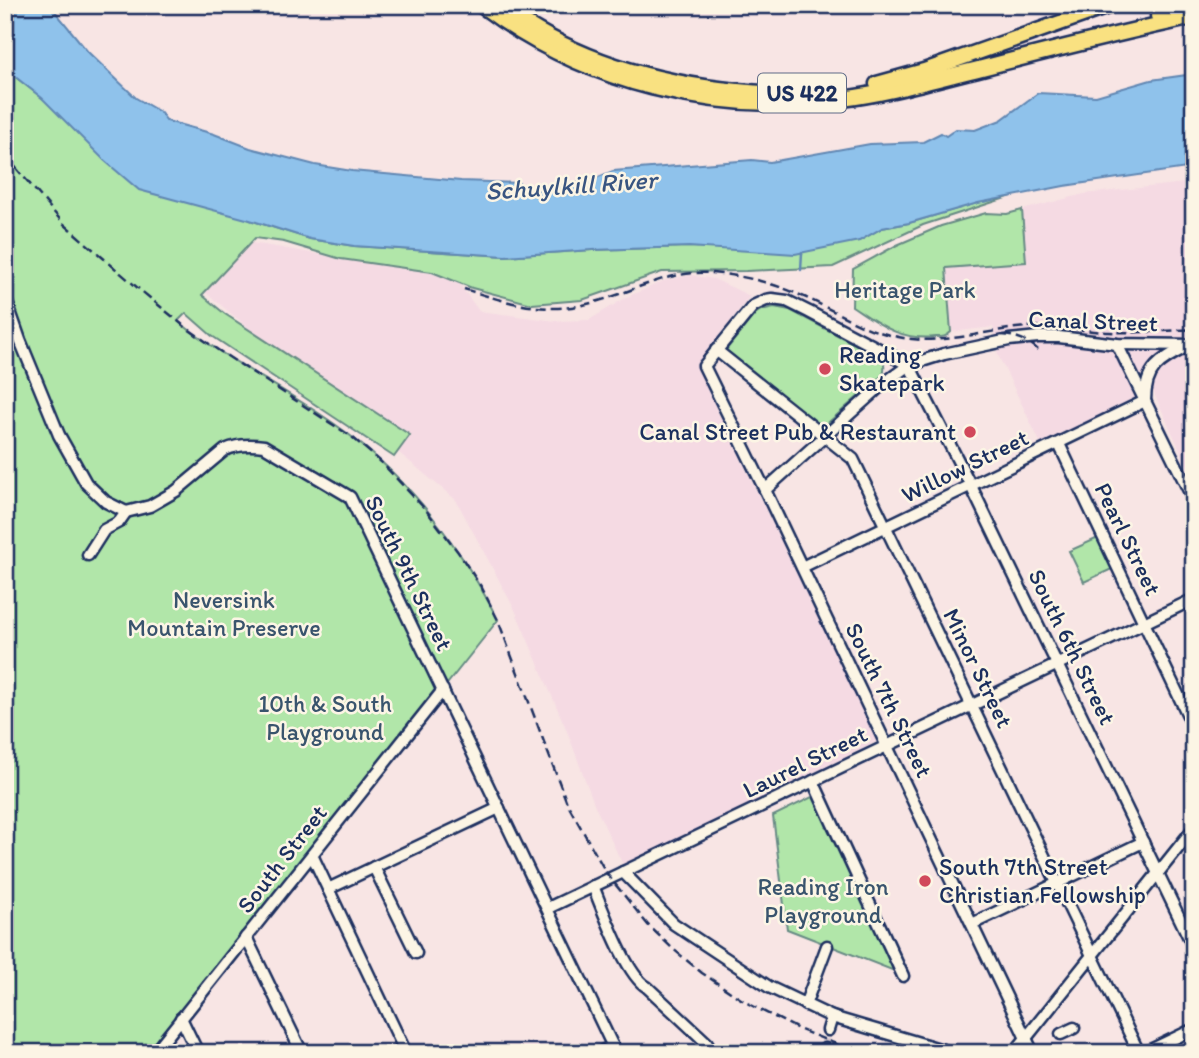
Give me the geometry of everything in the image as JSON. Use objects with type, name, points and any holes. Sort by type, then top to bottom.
[{"type":"highway","name":"US 422","points":[[481,5],[499,19],[563,56],[627,81],[682,95],[750,103],[841,99],[898,89],[1126,31],[1194,17]]},
{"type":"highway","name":"US 422","points":[[497,5],[570,48],[628,71],[699,87],[784,94],[845,90],[883,83],[1111,5]]},
{"type":"highway","points":[[1054,25],[1122,5]]},
{"type":"highway","points":[[1053,50],[1194,6]]},
{"type":"street","points":[[5,297],[47,406],[76,467],[86,483],[106,502],[125,512],[118,522],[104,530],[88,555]]},
{"type":"street","points":[[716,351],[753,306],[772,299],[787,301],[909,365]]},
{"type":"street","name":"Canal Street","points":[[765,490],[883,384],[909,365],[944,354],[1021,339],[1059,337],[1117,344],[1192,345]]},
{"type":"street","points":[[1117,344],[1194,501]]},
{"type":"street","points":[[1145,401],[1146,380],[1158,364],[1167,356],[1192,345]]},
{"type":"street","name":"South 7th Street","points":[[716,351],[704,366],[1033,1053]]},
{"type":"street","name":"Minor Street","points":[[716,351],[853,460],[1092,956],[1142,1053]]},
{"type":"street","name":"South 6th Street","points":[[909,365],[971,486],[1194,948]]},
{"type":"street","name":"Willow Street","points":[[802,567],[1145,401]]},
{"type":"street","name":"South 9th Street","points":[[125,512],[159,502],[225,450],[250,444],[264,446],[350,497],[615,1049]]},
{"type":"street","name":"Pearl Street","points":[[1059,444],[1194,728]]},
{"type":"street","name":"Laurel Street","points":[[548,908],[1194,598]]},
{"type":"street","name":"South Street","points":[[154,1053],[443,690]]},
{"type":"street","points":[[813,781],[904,976]]},
{"type":"street","points":[[328,888],[499,808]]},
{"type":"street","points":[[1014,1053],[1194,828]]},
{"type":"street","points":[[972,924],[1143,842]]},
{"type":"street","points":[[312,855],[406,1053]]},
{"type":"street","points":[[374,867],[416,953]]},
{"type":"street","points":[[623,872],[674,924],[761,983],[832,1017],[953,1053]]},
{"type":"street","points":[[593,886],[617,941],[641,984],[707,1042],[713,1053]]},
{"type":"street","points":[[247,937],[302,1053]]},
{"type":"street","points":[[805,1005],[827,946]]},
{"type":"street","points":[[828,1030],[832,1017]]},
{"type":"street","points":[[181,1018],[198,1053]]},
{"type":"street","points":[[1061,1034],[1074,1028]]},
{"type":"street","points":[[1142,1053],[1194,1029]]},
{"type":"street","points":[[598,1053],[615,1049]]},
{"type":"shaded area","points":[[1194,182],[1194,480],[1152,389],[1041,444],[998,355],[993,327],[951,332],[945,268],[1026,262],[1022,210],[1084,194]]},
{"type":"shaded area","points":[[216,237],[454,277],[479,311],[556,321],[589,320],[627,297],[666,280],[690,275],[714,279],[750,296],[698,364],[701,377],[878,741],[623,865],[595,806],[567,731],[515,610],[456,500],[187,277]]},
{"type":"green space","name":"Neversink Mountain Preserve","points":[[5,65],[13,75],[42,98],[250,220],[310,239],[354,246],[505,256],[689,247],[739,249],[859,241],[882,228],[1018,194],[923,225],[833,267],[662,272],[582,300],[532,304],[472,288],[432,272],[341,259],[284,242],[255,238],[202,295],[225,314],[410,435],[394,457],[212,336],[186,313],[178,321],[220,352],[331,421],[375,456],[416,498],[453,544],[498,620],[154,1053],[5,1053]]},
{"type":"green space","name":"Heritage Park","points":[[1022,210],[1026,262],[946,268],[951,332],[948,335],[923,338],[901,334],[852,306],[853,269],[897,245],[941,226],[986,213],[1007,214]]},
{"type":"green space","points":[[774,307],[790,310],[883,359],[883,375],[822,428],[726,350],[755,314]]},
{"type":"green space","points":[[1098,538],[1114,568],[1084,582],[1069,551]]},
{"type":"green space","name":"Reading Iron Playground","points":[[816,795],[897,972],[787,929],[773,816]]},
{"type":"water","name":"Schuylkill River","points":[[5,5],[50,5],[88,52],[136,98],[160,112],[167,121],[214,134],[250,148],[315,165],[352,171],[461,181],[519,183],[520,193],[591,180],[613,171],[752,160],[770,162],[870,144],[923,142],[941,133],[946,136],[956,129],[975,130],[1001,120],[1038,93],[1096,96],[1151,80],[1194,74],[1194,167],[1064,186],[978,203],[882,228],[859,241],[795,254],[689,247],[505,256],[354,246],[310,239],[139,190],[5,65]]},
{"type":"waterway","points":[[801,270],[802,252]]},
{"type":"tunnel","points":[[825,1049],[828,1030]]},
{"type":"railway","points":[[5,155],[64,224],[139,289],[218,350],[352,437],[381,462],[426,510],[482,588],[498,620],[567,803],[607,874],[648,925],[702,973],[747,1003],[798,1029],[859,1053]]},
{"type":"railway","points":[[464,289],[523,305],[553,308],[599,301],[677,275],[710,273],[746,278],[780,287],[870,329],[910,339],[943,339],[1025,327],[1120,332],[1194,329]]},
{"type":"railway","points":[[1002,335],[1021,339],[1038,350]]},
{"type":"place","name":"Reading Skatepark","points":[[825,369]]},
{"type":"place","name":"Canal Street Pub & Restaurant","points":[[970,432]]},
{"type":"place","name":"South 7th Street Christian Fellowship","points":[[925,881]]},
{"type":"park label","name":"10th & South Playground","points":[[325,718]]}]
